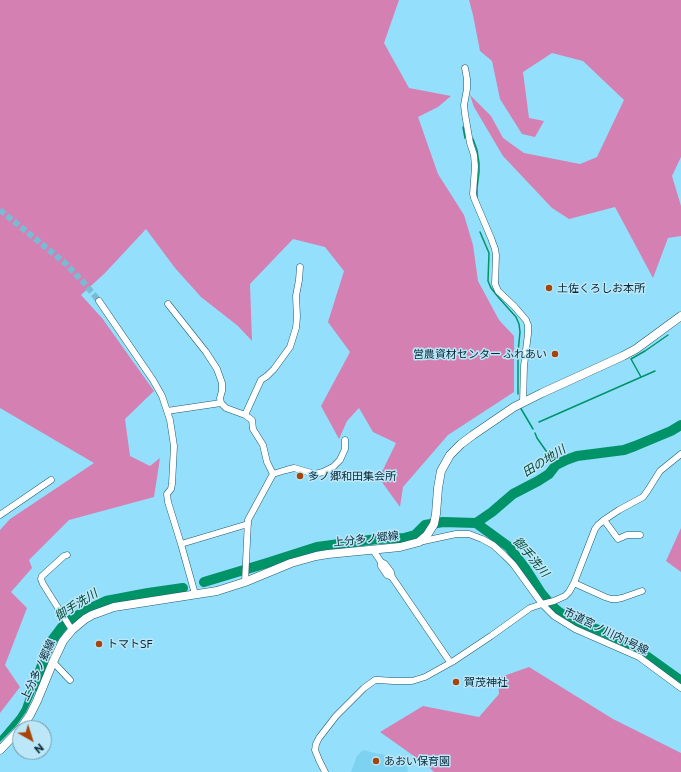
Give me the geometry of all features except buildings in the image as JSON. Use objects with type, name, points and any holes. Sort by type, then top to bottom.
[{"type":"main road","name":"上分多ノ郷線","points":[[26,720],[37,701],[53,662],[71,628],[92,615],[114,607],[217,590],[291,563],[316,556],[342,552],[400,547],[419,542],[432,528],[436,514],[441,471],[450,455],[461,444],[508,411],[558,385],[623,356],[644,343],[681,316]]},
{"type":"main road","name":"上分多ノ郷線","points":[[0,750],[12,737]]},
{"type":"street","points":[[465,68],[467,89],[464,105],[470,143],[474,155],[474,198],[495,249],[495,284],[498,291],[514,306],[526,320],[528,325],[524,366],[523,403]]},
{"type":"street","points":[[245,415],[260,380],[268,376],[290,348],[296,328],[296,296],[300,267]]},
{"type":"street","points":[[99,301],[153,380],[162,396],[170,420],[174,446],[172,484],[167,496],[195,594]]},
{"type":"street","points":[[168,304],[206,352],[217,369],[222,383],[220,398],[221,403],[226,408],[245,415],[252,420],[253,430],[263,445],[267,462],[273,474]]},
{"type":"street","points":[[167,411],[221,403]]},
{"type":"street","points":[[245,579],[249,518],[273,474],[294,468],[315,474],[324,472],[333,467],[340,460],[345,449],[345,440]]},
{"type":"street","points":[[323,771],[315,750],[316,744],[336,716],[364,688],[375,680],[419,680],[425,678],[530,608],[565,596],[574,583],[595,529],[598,525],[643,497],[660,471],[681,454]]},
{"type":"street","points":[[0,515],[51,480]]},
{"type":"street","points":[[604,520],[618,539],[627,535],[640,535]]},
{"type":"street","points":[[181,544],[248,524]]},
{"type":"street","name":"市道宮ノ川内1号線","points":[[419,542],[456,534],[469,534],[482,539],[493,546],[513,564],[554,616],[575,629],[639,657],[681,688]]},
{"type":"street","points":[[373,550],[387,575],[392,577],[450,662]]},
{"type":"street","points":[[67,555],[42,576],[41,579],[71,628]]},
{"type":"street","points":[[574,583],[611,599],[622,598],[642,591]]},
{"type":"street","points":[[53,662],[70,680]]},
{"type":"shaded area","points":[[0,0],[399,0],[384,43],[409,88],[451,96],[438,107],[418,117],[438,174],[464,215],[473,245],[478,281],[499,320],[514,336],[514,392],[448,435],[403,487],[400,507],[379,478],[396,443],[373,432],[359,408],[347,421],[339,439],[321,406],[350,352],[328,322],[344,271],[325,247],[293,239],[250,284],[252,341],[238,326],[201,297],[175,268],[146,229],[105,273],[81,295],[102,318],[154,391],[125,419],[130,456],[150,466],[160,458],[154,497],[69,520],[29,560],[32,568],[11,592],[27,608],[5,665],[20,687],[0,713],[0,530],[10,519],[94,463],[0,408]]},
{"type":"shaded area","points":[[469,0],[681,0],[681,157],[672,176],[681,206],[681,236],[668,238],[653,278],[615,207],[569,219],[552,208],[503,156],[474,107],[470,95],[491,116],[503,138],[524,153],[580,164],[597,157],[624,100],[583,61],[552,53],[523,72],[529,118],[544,121],[535,137],[522,134],[500,99],[492,61],[480,51]]},
{"type":"shaded area","points":[[681,528],[681,572],[666,561]]},
{"type":"shaded area","points":[[529,667],[613,719],[681,753],[681,772],[434,772],[428,766],[380,732],[423,706],[479,717],[499,694],[498,678]]},
{"type":"shaded area","points":[[34,674],[41,676],[26,712],[20,720],[14,720],[22,708]]},
{"type":"shaded area","points":[[12,722],[12,730],[0,742],[0,736]]},
{"type":"shaded area","name":"あおい保育園","points":[[363,750],[382,754],[407,766],[408,772],[351,772],[357,756]]},
{"type":"waterway","points":[[463,127],[465,138]]},
{"type":"waterway","points":[[473,139],[477,150],[479,163],[477,199]]},
{"type":"waterway","points":[[480,232],[489,253],[488,281],[491,288],[516,317],[519,324],[518,394]]},
{"type":"waterway","points":[[641,377],[631,359],[668,335]]},
{"type":"waterway","points":[[539,422],[655,371]]},
{"type":"waterway","points":[[520,407],[533,429]]},
{"type":"waterway","name":"田の地川","points":[[476,523],[492,512],[513,494],[549,474],[556,465],[566,460],[577,456],[624,450],[671,431],[681,425]]},
{"type":"waterway","points":[[535,433],[556,465]]},
{"type":"waterway","name":"御手洗川","points":[[204,582],[317,547],[377,539],[404,538],[415,535],[425,525],[443,522],[476,523],[509,547],[541,593],[559,612],[572,620],[631,645],[681,681]]},
{"type":"waterway","name":"御手洗川","points":[[34,687],[50,643],[62,627],[73,618],[106,601],[183,588]]},
{"type":"tunnel","points":[[0,210],[65,263],[99,301]]},
{"type":"place","name":"土佐くろしお本所","points":[[549,288]]},
{"type":"place","name":"営農資材センター ふれあい","points":[[555,354]]},
{"type":"place","name":"多ノ郷和田集会所","points":[[300,476]]},
{"type":"place","name":"トマトSF","points":[[99,644]]},
{"type":"place","name":"賀茂神社","points":[[456,682]]},
{"type":"place","name":"あおい保育園","points":[[376,761]]}]
